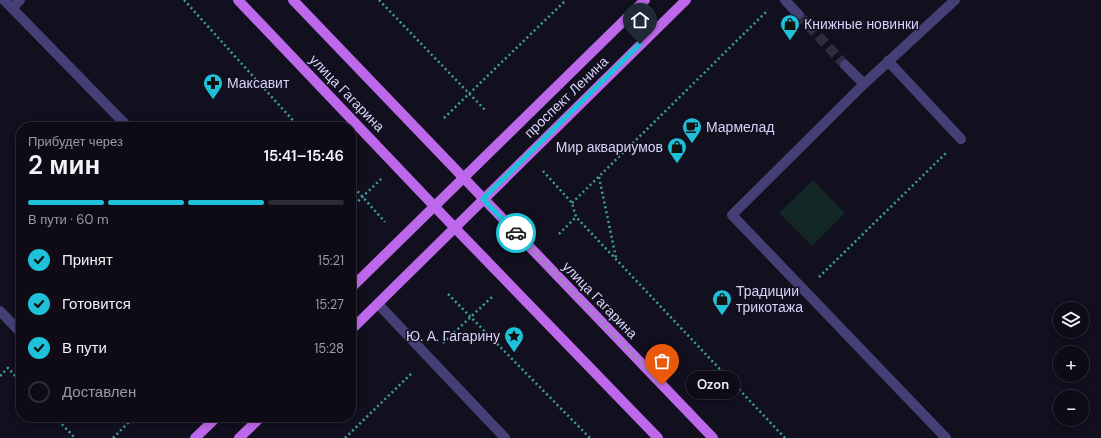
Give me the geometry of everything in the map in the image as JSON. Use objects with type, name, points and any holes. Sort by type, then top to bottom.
[{"type":"main road","name":"улица Гагарина","points":[[238,0],[355,122]]},
{"type":"main road","name":"улица Гагарина","points":[[293,0],[713,438]]},
{"type":"main road","name":"проспект Ленина","points":[[435,206],[507,133],[645,0]]},
{"type":"main road","name":"проспект Ленина","points":[[455,228],[686,0]]},
{"type":"main road","name":"улица Гагарина","points":[[356,123],[455,228]]},
{"type":"main road","points":[[356,283],[435,206]]},
{"type":"main road","points":[[356,325],[455,228],[658,438]]},
{"type":"main road","points":[[196,438],[212,422]]},
{"type":"main road","points":[[239,438],[256,422]]},
{"type":"lane","points":[[4,0],[123,122]]},
{"type":"lane","points":[[12,8],[20,0]]},
{"type":"lane","points":[[785,0],[798,14]]},
{"type":"lane","points":[[946,438],[732,215],[864,84],[955,0]]},
{"type":"lane","points":[[888,61],[961,139]]},
{"type":"lane","points":[[845,65],[864,84]]},
{"type":"lane","points":[[378,304],[505,438]]},
{"type":"lane","points":[[0,311],[16,328]]},
{"type":"path","points":[[184,0],[294,122]]},
{"type":"path","points":[[379,0],[486,111]]},
{"type":"path","points":[[444,118],[566,0]]},
{"type":"path","points":[[572,203],[772,6]]},
{"type":"path","points":[[804,291],[961,139]]},
{"type":"path","points":[[542,170],[572,203],[576,217],[785,438]]},
{"type":"path","points":[[599,176],[616,259]]},
{"type":"path","points":[[356,203],[382,179]]},
{"type":"path","points":[[356,189],[385,222]]},
{"type":"path","points":[[560,234],[576,217]]},
{"type":"path","points":[[448,294],[472,316],[590,438]]},
{"type":"path","points":[[345,438],[428,357],[495,295]]},
{"type":"path","points":[[0,376],[8,368],[16,377]]},
{"type":"path","points":[[60,422],[75,438]]},
{"type":"path","points":[[113,438],[129,422]]},
{"type":"green space","points":[[813,180],[845,213],[812,246],[779,213]]},
{"type":"tunnel","points":[[798,14],[845,65]]},
{"type":"way so far","points":[[516,233],[662,385]]},
{"type":"place","name":"Книжные новинки","points":[[790,41]]},
{"type":"place","name":"Максавит","points":[[213,100]]},
{"type":"place","name":"Мармелад","points":[[692,144]]},
{"type":"place","name":"Мир аквариумов","points":[[677,164]]},
{"type":"place","name":"Традиции трикотажа","points":[[722,316]]},
{"type":"place","name":"Ю. А. Гагарину","points":[[514,353]]},
{"type":"place","name":"Ozon","points":[[662,385]]},
{"type":"route","points":[[516,233],[483,199],[640,44]]}]
